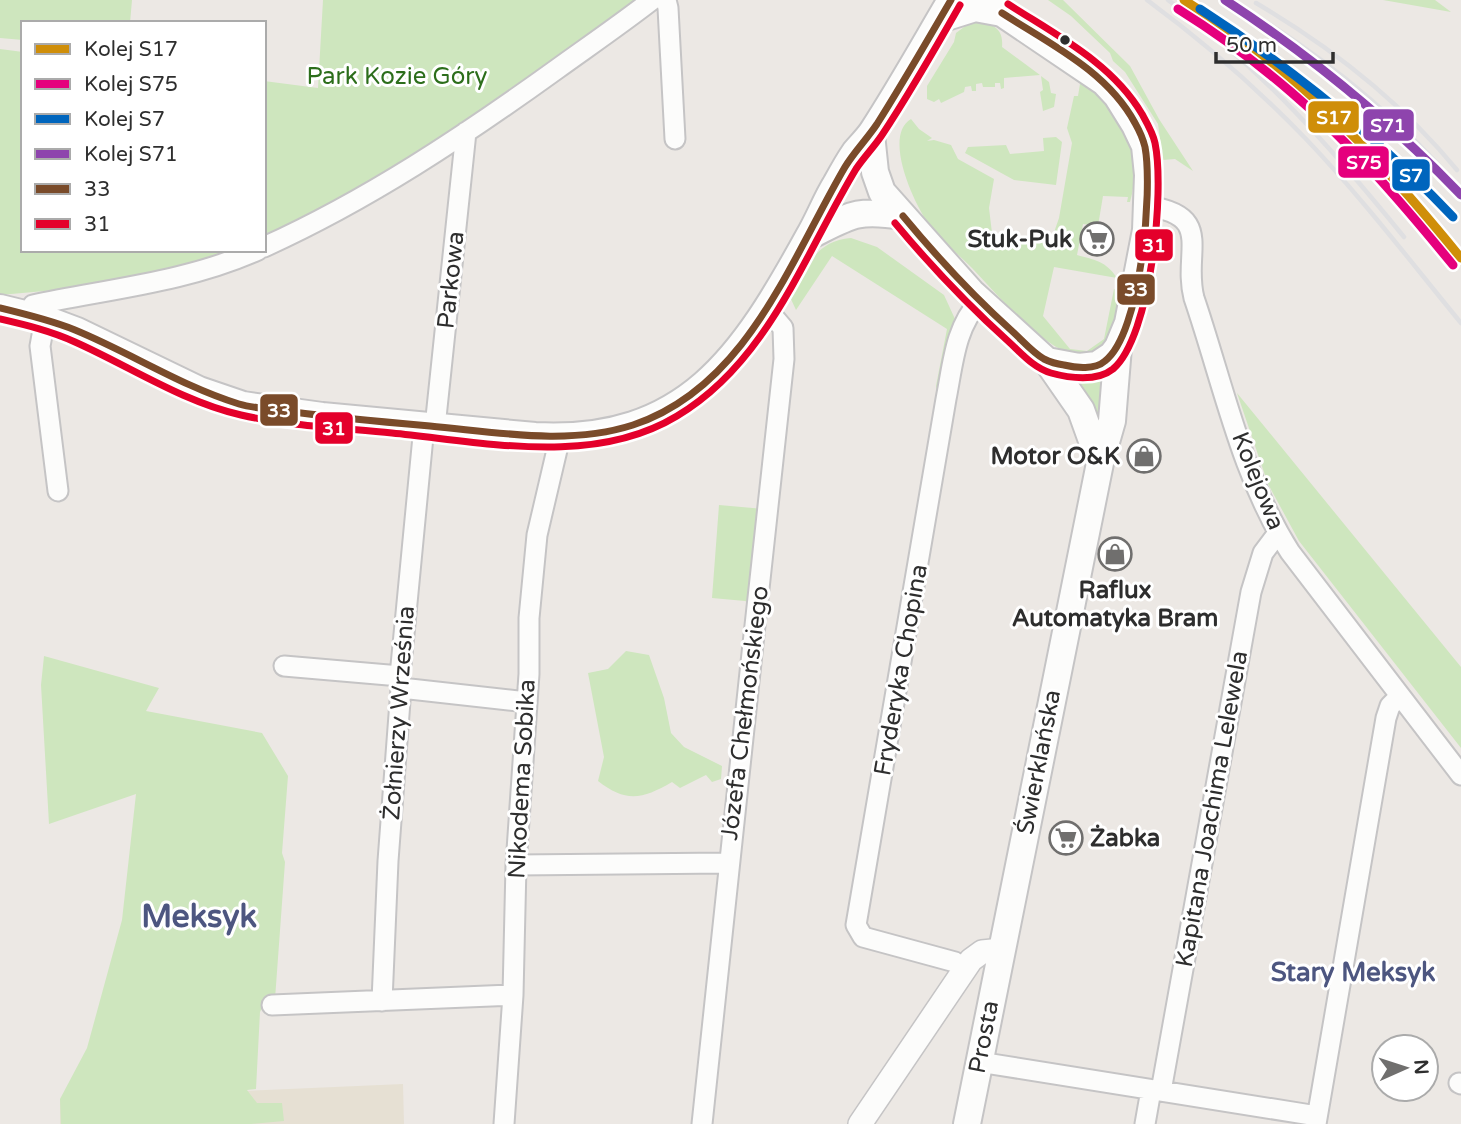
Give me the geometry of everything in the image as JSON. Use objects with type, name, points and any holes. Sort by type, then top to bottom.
[{"type":"main road","points":[[0,308],[38,317],[101,341],[199,390],[243,405],[274,411],[560,437],[599,434],[625,428],[657,416],[691,396],[734,356],[809,236],[853,155],[871,134],[945,9],[999,6]]},
{"type":"main road","name":"Świerklańska","points":[[999,6],[1096,76],[1117,96],[1145,146],[1148,175],[1144,242],[1128,323],[1118,347],[1112,421],[1100,463],[1002,950]]},
{"type":"main road","points":[[871,134],[875,172],[881,192],[980,301],[1047,361],[1081,410],[1100,463]]},
{"type":"main road","points":[[809,236],[858,212],[903,216]]},
{"type":"main road","points":[[1047,361],[1079,367],[1097,365],[1107,360],[1118,347]]},
{"type":"main road","name":"Prosta","points":[[967,1124],[1002,950]]},
{"type":"street","points":[[266,246],[306,228],[379,187],[466,132],[652,0]]},
{"type":"street","points":[[666,0],[675,139]]},
{"type":"street","name":"Parkowa","points":[[430,426],[466,132]]},
{"type":"street","name":"Kolejowa","points":[[1146,206],[1175,214],[1190,228],[1193,241],[1191,282],[1194,298],[1254,481],[1278,533],[1461,775]]},
{"type":"street","points":[[58,491],[38,317],[33,305],[88,293],[145,285],[242,258],[254,252]]},
{"type":"street","name":"Fryderyka Chopina","points":[[966,968],[955,962],[863,937],[856,925],[946,399],[962,327],[968,314],[980,301]]},
{"type":"street","name":"Józefa Chełmońskiego","points":[[702,1124],[727,863],[760,595],[784,359],[783,328],[765,309]]},
{"type":"street","name":"Żołnierzy Września","points":[[382,1001],[388,860],[401,682],[430,426]]},
{"type":"street","name":"Nikodema Sobika","points":[[504,1124],[513,995],[516,865],[527,702],[529,618],[537,534],[560,437]]},
{"type":"street","name":"Kapitana Joachima Lelewela","points":[[1144,1124],[1156,1090],[1251,592],[1263,553],[1278,533]]},
{"type":"street","points":[[284,666],[527,702]]},
{"type":"street","points":[[979,1062],[1156,1090],[1317,1120],[1386,718],[1390,706],[1400,696]]},
{"type":"street","points":[[516,865],[727,863]]},
{"type":"street","points":[[860,1124],[966,968],[982,952],[1002,950]]},
{"type":"street","points":[[272,1005],[513,995]]},
{"type":"shaded area","points":[[403,1084],[404,1124],[60,1124],[60,1099]]},
{"type":"green space","points":[[0,0],[132,0],[130,21],[21,21],[21,40],[0,38]]},
{"type":"green space","name":"Park Kozie Góry","points":[[323,0],[646,0],[511,88],[377,182],[266,238],[266,81],[318,88]]},
{"type":"green space","points":[[1048,0],[1063,0],[1130,66],[1159,119],[1193,171],[1175,159],[1163,160],[1158,124],[1125,72],[1113,61],[1110,53],[1071,16]]},
{"type":"green space","points":[[1383,0],[1435,0],[1451,12]]},
{"type":"green space","points":[[972,21],[985,23],[998,30],[1002,47],[1040,75],[1004,78],[1004,88],[1001,89],[1000,83],[995,83],[995,87],[976,84],[976,91],[972,91],[971,86],[965,87],[964,92],[941,103],[939,99],[934,102],[927,99],[927,86],[954,42],[956,33]]},
{"type":"green space","points":[[0,49],[21,52],[21,252],[237,252],[89,287],[0,295]]},
{"type":"green space","points":[[1041,76],[1049,82],[1051,93],[1056,94],[1054,107],[1043,111],[1040,92],[1043,90]]},
{"type":"green space","points":[[1083,83],[1119,121],[1132,151],[1134,167],[1130,202],[1127,202],[1128,197],[1103,196],[1098,226],[1083,224],[1077,255],[1104,265],[1117,278],[1054,267],[1043,316],[1070,349],[1087,351],[1104,339],[1114,289],[1119,291],[1110,334],[1101,349],[1089,355],[1073,354],[1057,348],[1042,337],[1010,309],[935,232],[910,188],[900,155],[903,128],[911,119],[932,138],[927,141],[934,140],[951,145],[958,159],[994,179],[989,208],[992,233],[1050,244],[1059,218],[1072,143],[1067,128],[1074,96],[1078,96],[1080,84]]},
{"type":"green space","points":[[1056,137],[1062,142],[1056,185],[1014,180],[965,153],[968,147],[1006,145],[1010,154],[1044,151],[1043,138]]},
{"type":"green space","points":[[851,238],[877,247],[944,295],[955,319],[943,391],[937,392],[936,386],[947,329],[832,256],[796,310],[790,297],[813,258],[828,245]]},
{"type":"green space","points":[[1104,374],[1099,415],[1097,420],[1070,376]]},
{"type":"green space","points":[[1237,393],[1461,667],[1461,748],[1299,541],[1268,484]]},
{"type":"green space","points":[[719,505],[765,509],[751,604],[712,598]]},
{"type":"green space","points":[[626,651],[649,655],[664,698],[671,733],[684,747],[722,766],[721,779],[712,782],[706,775],[680,788],[672,782],[652,792],[635,796],[617,793],[598,781],[604,757],[588,673],[608,669]]},
{"type":"green space","points":[[44,656],[159,688],[146,711],[262,733],[288,776],[275,999],[264,1004],[260,1012],[256,1089],[247,1090],[257,1103],[282,1103],[284,1121],[251,1124],[61,1124],[60,1099],[87,1048],[122,920],[136,794],[49,824],[41,685]]},
{"type":"railway","points":[[1147,0],[1230,67],[1307,140],[1367,207],[1461,323]]},
{"type":"railway","points":[[1168,0],[1235,54],[1294,111],[1404,237]]},
{"type":"railway","points":[[1230,0],[1294,40],[1354,85],[1409,135],[1461,190]]},
{"type":"railway","points":[[1256,3],[1311,38],[1364,77],[1413,121],[1457,170]]},
{"type":"rail line","name":"S17","points":[[1184,0],[1258,52],[1322,106],[1384,169],[1461,258]]},
{"type":"rail line","name":"S71","points":[[1225,0],[1349,91],[1406,141],[1461,195]]},
{"type":"rail line","name":"S75","points":[[1178,9],[1250,59],[1335,132],[1376,175],[1453,265]]},
{"type":"rail line","name":"S7","points":[[1200,9],[1301,80],[1333,106],[1394,159],[1453,217]]},
{"type":"transit line","name":"33","points":[[0,308],[75,330],[176,379],[218,397],[252,407],[532,436],[583,435],[633,425],[673,407],[706,382],[736,351],[784,280],[845,167],[877,124],[951,0]]},
{"type":"transit line","name":"31","points":[[895,223],[964,299],[1039,368],[1066,376],[1099,376],[1113,369],[1126,352],[1146,296],[1152,262],[1158,194],[1158,165],[1153,136],[1130,96],[1099,65],[1064,39],[1008,4]]},
{"type":"transit line","name":"31","points":[[0,319],[66,338],[198,401],[260,419],[538,447],[610,441],[644,432],[677,416],[709,393],[736,367],[760,337],[801,271],[856,169],[892,119],[960,5]]},
{"type":"transit line","name":"33","points":[[903,216],[969,290],[1044,359],[1069,366],[1091,367],[1105,361],[1117,346],[1128,322],[1142,260],[1147,195],[1143,141],[1123,105],[1109,88],[1076,60],[1002,13]]},
{"type":"place","name":"Stuk-Puk","points":[[1097,239]]},
{"type":"place","name":"Motor O&K","points":[[1144,456]]},
{"type":"place","name":"Raflux Automatyka Bram","points":[[1115,554]]},
{"type":"place","name":"Żabka","points":[[1066,838]]},
{"type":"district","name":"Meksyk","points":[[199,917]]},
{"type":"district","name":"Stary Meksyk","points":[[1353,972]]}]
